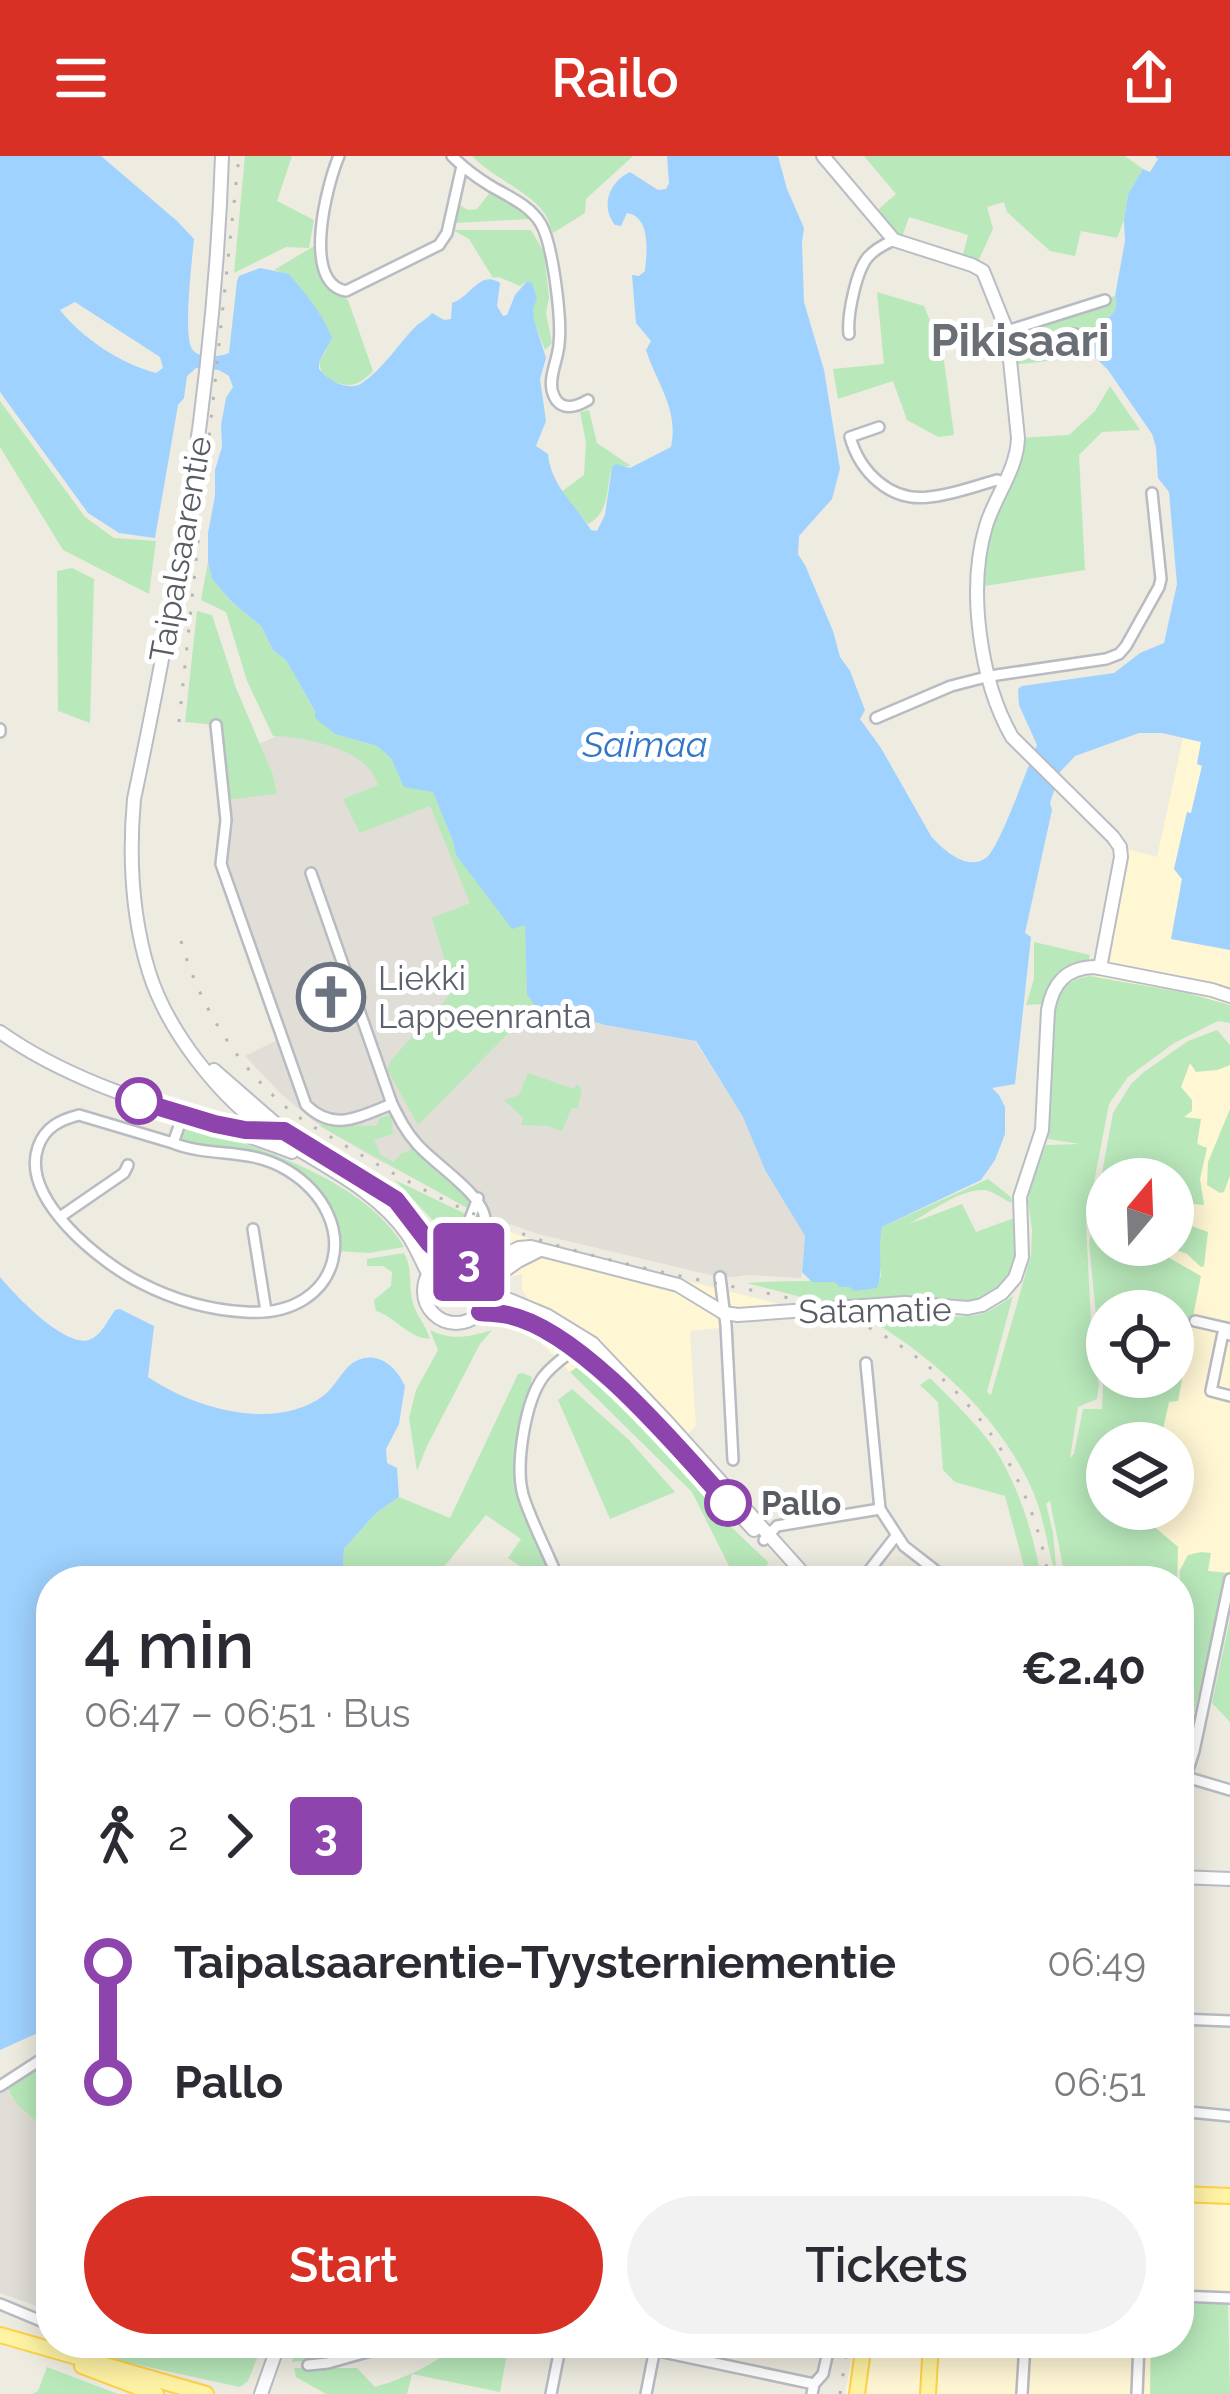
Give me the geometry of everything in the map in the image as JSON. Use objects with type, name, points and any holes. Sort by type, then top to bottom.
[{"type":"main road","points":[[1194,2195],[1230,2196]]},
{"type":"main road","points":[[0,2335],[36,2346]]},
{"type":"main road","points":[[16,2340],[36,2348]]},
{"type":"main road","points":[[63,2358],[156,2394]]},
{"type":"main road","points":[[79,2358],[206,2394]]},
{"type":"main road","points":[[856,2394],[862,2358]]},
{"type":"main road","points":[[928,2394],[930,2358]]},
{"type":"street","name":"Taipalsaarentie","points":[[222,156],[210,340],[192,490],[134,799],[130,843],[141,939],[149,974],[179,1033],[220,1088],[266,1129],[381,1204],[409,1236],[429,1275]]},
{"type":"street","points":[[339,156],[328,186],[320,250],[328,282],[346,291],[444,240],[462,166]]},
{"type":"street","points":[[452,156],[539,219],[551,256],[559,328],[552,392],[558,404],[567,408],[588,400]]},
{"type":"street","points":[[823,156],[894,240],[983,272],[1006,331],[1018,454],[987,522],[978,624],[1003,720],[1022,750],[1120,848],[1100,968],[1230,996]]},
{"type":"street","points":[[849,334],[848,318],[864,264],[894,240]]},
{"type":"street","points":[[1006,331],[1106,300]]},
{"type":"street","points":[[1031,347],[1065,340]]},
{"type":"street","points":[[879,427],[850,437],[854,452],[876,482],[906,497],[929,497],[997,480],[1004,483]]},
{"type":"street","points":[[876,718],[951,686],[1119,654],[1161,579],[1152,493]]},
{"type":"street","points":[[216,724],[226,820],[221,864],[307,1105],[330,1121],[352,1119],[392,1104]]},
{"type":"street","points":[[310,872],[392,1104],[417,1144],[478,1198],[484,1219],[475,1266],[488,1287],[548,1316],[581,1344],[795,1566]]},
{"type":"street","name":"Taipalsaarentie","points":[[141,939],[166,1004],[202,1056],[284,1131],[396,1200],[429,1243],[451,1260]]},
{"type":"street","name":"Satamatie","points":[[724,1313],[905,1303],[968,1308],[1002,1293],[1019,1270],[1022,1257],[1020,1197],[1042,1130],[1050,997],[1067,973],[1100,968]]},
{"type":"street","points":[[0,1031],[84,1078],[139,1101],[215,1124],[284,1131]]},
{"type":"street","points":[[79,1115],[173,1143],[260,1158],[306,1184],[320,1201],[337,1246],[321,1285],[305,1299],[266,1311],[190,1303],[139,1282],[93,1252],[60,1217],[35,1167],[36,1150],[52,1125],[79,1115]]},
{"type":"street","points":[[173,1143],[183,1115]]},
{"type":"street","points":[[215,1124],[321,1164]]},
{"type":"street","points":[[60,1217],[124,1173],[128,1165]]},
{"type":"street","points":[[451,1260],[478,1198]]},
{"type":"street","points":[[253,1229],[266,1311]]},
{"type":"street","points":[[581,1344],[511,1315],[480,1312],[452,1323],[434,1314],[425,1295],[429,1275],[451,1260],[475,1266],[519,1248],[542,1250],[678,1285],[724,1313]]},
{"type":"street","points":[[480,1312],[488,1287],[518,1261],[542,1250]]},
{"type":"street","points":[[720,1276],[734,1460]]},
{"type":"street","points":[[1195,1321],[1230,1332]]},
{"type":"street","points":[[1230,1332],[1223,1333],[1210,1391],[1230,1396]]},
{"type":"street","points":[[553,1566],[523,1494],[520,1460],[539,1384],[581,1344]]},
{"type":"street","points":[[866,1363],[880,1509],[896,1537],[931,1566]]},
{"type":"street","points":[[766,1537],[777,1526],[880,1509]]},
{"type":"street","points":[[766,1537],[789,1566]]},
{"type":"street","points":[[873,1566],[896,1537]]},
{"type":"street","points":[[1194,1741],[1230,1579]]},
{"type":"street","points":[[1194,1779],[1230,1790]]},
{"type":"street","points":[[1194,1877],[1230,1879]]},
{"type":"street","points":[[1194,2020],[1230,2021]]},
{"type":"street","points":[[0,2086],[36,2063]]},
{"type":"street","points":[[1194,2112],[1230,2113]]},
{"type":"street","points":[[1194,2297],[1230,2298]]},
{"type":"street","points":[[0,2304],[36,2319]]},
{"type":"street","points":[[261,2394],[274,2358]]},
{"type":"street","points":[[308,2366],[346,2358]]},
{"type":"street","points":[[550,2394],[558,2358]]},
{"type":"street","points":[[646,2394],[653,2358]]},
{"type":"street","points":[[696,2358],[813,2389],[827,2358]]},
{"type":"street","points":[[1022,2394],[1024,2358]]},
{"type":"street","points":[[1137,2394],[1138,2358]]},
{"type":"shaded area","points":[[315,718],[433,791],[577,1016],[695,1041],[743,1117],[765,1170],[805,1236],[801,1278],[723,1278],[538,1234],[490,1217],[320,1126],[245,1056],[282,1038],[221,864],[224,800],[273,775],[259,744]]},
{"type":"shaded area","points":[[1183,738],[1201,742],[1197,763],[1202,765],[1174,869],[1182,879],[1171,939],[1230,950],[1230,1005],[1097,978],[1120,847],[1157,857]]},
{"type":"shaded area","points":[[1190,1062],[1217,1070],[1230,1065],[1230,1573],[1207,1571],[1188,1555],[1178,1566],[1178,1547],[1158,1530],[1194,1530],[1194,1422],[1164,1422],[1169,1401],[1194,1398],[1194,1290],[1171,1290],[1159,1266],[1194,1266],[1194,1204],[1204,1205],[1201,1147],[1184,1118],[1181,1087]]},
{"type":"shaded area","points":[[466,1214],[549,1247],[822,1317],[690,1331],[696,1426],[670,1452],[580,1366],[570,1372],[535,1337],[539,1307],[522,1290],[522,1274],[505,1278],[505,1286],[459,1241]]},
{"type":"shaded area","points":[[0,2080],[17,2104],[36,2119],[36,2306],[0,2293]]},
{"type":"shaded area","points":[[1194,2195],[1230,2196],[1230,2305],[1194,2304]]},
{"type":"shaded area","points":[[851,2358],[1151,2358],[1150,2394],[845,2394]]},
{"type":"green space","points":[[245,156],[292,156],[277,201],[314,220],[309,248],[286,247],[234,273]]},
{"type":"green space","points":[[472,156],[633,156],[586,199],[585,213],[553,233],[538,206]]},
{"type":"green space","points":[[864,156],[1125,156],[1143,169],[1128,194],[1117,238],[1081,231],[1075,256],[1050,251],[1007,212],[1004,202],[987,207],[993,229],[976,266],[961,262],[968,235],[909,217],[900,243],[872,215],[896,194]]},
{"type":"green space","points":[[491,191],[531,219],[455,223],[458,204],[477,209]]},
{"type":"green space","points":[[453,230],[531,230],[544,252],[552,343],[545,350],[527,281],[520,286],[493,278],[469,239]]},
{"type":"green space","points":[[316,245],[320,276],[326,288],[348,300],[373,371],[355,384],[322,375],[319,362],[327,349],[308,302],[294,282],[274,270]]},
{"type":"green space","points":[[877,292],[924,306],[943,353],[954,435],[938,437],[907,420],[893,381],[838,399],[833,369],[884,364]]},
{"type":"green space","points":[[1115,296],[1114,312],[1090,329],[1087,361],[1011,365],[1007,331]]},
{"type":"green space","points":[[1110,386],[1140,430],[1102,432],[1079,455],[1085,570],[978,587],[983,538],[1018,438],[1069,435],[1095,411]]},
{"type":"green space","points":[[0,401],[85,517],[114,538],[156,541],[149,594],[63,550],[0,447]]},
{"type":"green space","points":[[589,410],[597,443],[631,466],[612,467],[604,506],[588,524],[561,492],[584,475],[586,442],[580,412]]},
{"type":"green space","points":[[208,562],[212,579],[261,626],[273,650],[286,660],[316,718],[335,734],[377,746],[433,791],[456,855],[525,925],[527,994],[535,1006],[418,1125],[387,1069],[454,990],[432,918],[470,903],[430,806],[360,833],[343,799],[378,785],[372,773],[334,747],[273,736],[247,681],[226,612],[201,600]]},
{"type":"green space","points":[[72,568],[94,579],[90,723],[58,711],[57,571]]},
{"type":"green space","points":[[197,611],[212,615],[277,794],[224,800],[216,725],[185,722]]},
{"type":"green space","points":[[1034,942],[1090,955],[1088,962],[1058,976],[1044,1004],[1026,1005],[1034,979]]},
{"type":"green space","points":[[1090,976],[1230,1005],[1230,1023],[1218,1021],[1174,1043],[1128,1077],[1109,1104],[1099,1158],[1086,1158],[1086,1398],[1097,1398],[1078,1407],[1070,1458],[1083,1409],[1102,1409],[1102,1398],[1179,1398],[1169,1402],[1165,1422],[1086,1422],[1086,1530],[1158,1530],[1178,1547],[1177,1566],[1063,1566],[1050,1501],[1046,1504],[1053,1533],[1053,1566],[1034,1494],[1004,1440],[940,1370],[864,1316],[890,1311],[976,1315],[1013,1296],[987,1392],[991,1395],[1031,1255],[1031,1185],[1046,1145],[1080,1144],[1048,1139],[1055,1010],[1067,986]]},
{"type":"green space","points":[[1217,1030],[1230,1045],[1230,1065],[1196,1072],[1190,1063],[1181,1087],[1192,1100],[1192,1111],[1184,1117],[1201,1119],[1197,1144],[1207,1148],[1200,1179],[1204,1205],[1194,1204],[1194,1158],[1105,1158],[1113,1113],[1131,1084],[1188,1041]]},
{"type":"green space","points":[[528,1073],[582,1089],[578,1108],[572,1108],[562,1131],[521,1125],[523,1118],[504,1100],[519,1095]]},
{"type":"green space","points":[[1230,1109],[1230,1176],[1220,1193],[1207,1185],[1208,1162]]},
{"type":"green space","points":[[391,1115],[393,1134],[374,1140],[381,1155],[394,1162],[411,1144],[466,1196],[467,1208],[320,1126],[378,1125],[379,1118]]},
{"type":"green space","points":[[182,1124],[273,1154],[335,1184],[386,1223],[404,1247],[369,1253],[337,1251],[331,1220],[286,1167],[175,1142]]},
{"type":"green space","points":[[988,1179],[1012,1203],[976,1190],[909,1224],[962,1204],[976,1232],[1014,1218],[1018,1257],[1003,1285],[989,1296],[971,1303],[889,1297],[831,1301],[747,1283],[881,1277],[878,1242],[882,1227]]},
{"type":"green space","points":[[395,1180],[466,1214],[459,1241],[440,1228]]},
{"type":"green space","points":[[1194,1227],[1208,1232],[1201,1267],[1194,1260]]},
{"type":"green space","points":[[404,1253],[413,1303],[430,1339],[376,1311],[374,1300],[391,1286],[392,1272],[383,1266],[367,1266],[367,1259]]},
{"type":"green space","points":[[1091,1266],[1184,1266],[1201,1276],[1194,1311],[1194,1290],[1094,1290]]},
{"type":"green space","points":[[430,1330],[461,1337],[492,1330],[480,1344],[417,1471],[409,1418],[416,1390],[438,1350]]},
{"type":"green space","points":[[580,1365],[703,1486],[725,1521],[769,1563],[729,1566],[692,1492],[570,1372]]},
{"type":"green space","points":[[518,1374],[532,1377],[515,1465],[515,1489],[546,1566],[520,1566],[508,1558],[521,1539],[486,1515],[445,1566],[343,1566],[344,1549],[376,1513],[399,1497],[450,1518]]},
{"type":"green space","points":[[930,1378],[994,1448],[1024,1512],[1039,1566],[1024,1566],[1005,1496],[955,1482],[943,1470],[938,1402],[920,1385]]},
{"type":"green space","points":[[572,1389],[629,1440],[675,1492],[610,1519],[558,1400]]},
{"type":"green space","points":[[1211,1553],[1208,1571],[1228,1573],[1194,1713],[1194,1566],[1182,1566],[1188,1555]]},
{"type":"green space","points":[[1230,1619],[1230,1722],[1212,1703]]},
{"type":"green space","points":[[36,2065],[36,2121],[8,2090]]},
{"type":"green space","points":[[1194,2303],[1228,2304],[1230,2394],[1150,2394],[1151,2358],[1194,2358]]},
{"type":"green space","points":[[257,2358],[248,2381],[240,2387],[116,2360]]},
{"type":"green space","points":[[440,2358],[506,2358],[500,2392],[412,2374],[407,2394],[326,2394],[296,2377],[294,2368],[357,2368],[375,2387]]},
{"type":"green space","points":[[47,2367],[118,2394],[32,2394],[38,2391]]},
{"type":"water","name":"Saimaa","points":[[0,156],[101,156],[194,239],[188,329],[192,349],[200,355],[229,353],[237,281],[260,268],[289,274],[307,297],[332,338],[319,369],[333,381],[351,386],[370,377],[432,313],[451,319],[452,303],[481,282],[500,283],[497,306],[503,316],[527,281],[532,283],[537,299],[534,320],[546,358],[540,379],[546,421],[536,446],[548,454],[559,485],[591,530],[597,531],[605,515],[612,467],[630,468],[671,447],[673,433],[670,409],[646,350],[651,341],[636,323],[632,275],[645,271],[644,228],[627,213],[621,226],[615,225],[608,210],[612,188],[630,172],[658,190],[666,189],[667,156],[778,156],[804,228],[804,302],[824,370],[840,469],[832,499],[799,536],[798,554],[865,710],[860,719],[931,836],[956,857],[980,861],[999,837],[1037,745],[1019,705],[1018,689],[1114,673],[1140,653],[1164,643],[1177,584],[1169,492],[1158,478],[1152,434],[1095,357],[1093,329],[1116,307],[1128,194],[1143,169],[1150,172],[1158,159],[1155,156],[1230,156],[1230,950],[1171,939],[1182,879],[1174,869],[1202,766],[1197,764],[1201,742],[1139,733],[1075,756],[1060,772],[1050,803],[1025,933],[1031,937],[1015,1084],[992,1088],[1005,1107],[1005,1134],[995,1160],[981,1180],[882,1227],[877,1288],[855,1291],[835,1282],[812,1282],[802,1272],[805,1236],[765,1170],[743,1117],[696,1041],[605,1025],[535,1006],[527,994],[525,925],[512,929],[456,855],[433,792],[404,787],[391,758],[377,746],[335,734],[315,718],[286,660],[273,650],[261,626],[212,579],[208,533],[222,447],[221,425],[233,387],[229,376],[196,368],[187,376],[155,538],[119,533],[88,513],[0,392]],"holes":[[[75,302],[160,357],[163,368],[156,373],[129,363],[91,340],[60,310]]]},
{"type":"water","points":[[0,1277],[41,1318],[79,1340],[93,1338],[120,1309],[154,1326],[148,1377],[187,1398],[234,1412],[281,1413],[303,1407],[327,1393],[354,1362],[378,1359],[397,1372],[405,1386],[399,1424],[386,1449],[387,1463],[397,1468],[399,1497],[376,1513],[344,1549],[343,1566],[36,1566],[36,2034],[0,2050]]},
{"type":"railway","points":[[179,722],[239,156]]},
{"type":"railway","points":[[181,941],[209,1011],[252,1073],[294,1114],[373,1162],[520,1233],[612,1260],[811,1304],[880,1333],[917,1358],[980,1419],[1005,1456],[1025,1495],[1046,1566]]},
{"type":"railway","points":[[840,2394],[846,2358]]},
{"type":"bus line","name":"3","points":[[139,1101],[215,1124],[284,1131],[396,1200],[438,1252],[448,1260],[473,1264],[482,1273],[488,1299],[480,1312],[511,1315],[575,1348],[661,1428],[728,1503]]},
{"type":"place","name":"Liekki Lappeenranta","points":[[331,997]]},
{"type":"place","name":"Pallo","points":[[728,1503]]},
{"type":"district","name":"Pikisaari","points":[[1020,340]]}]
